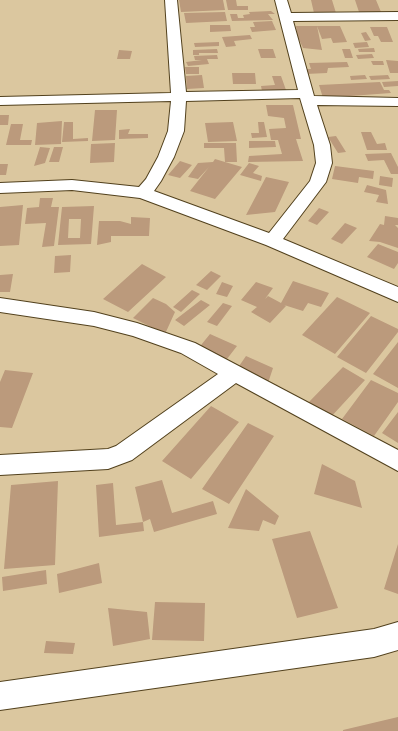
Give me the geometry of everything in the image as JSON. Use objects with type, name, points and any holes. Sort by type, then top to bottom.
[{"type":"street","points":[[143,193],[153,181],[166,157],[176,131],[179,97],[171,0]]},
{"type":"street","points":[[272,241],[318,182],[324,162],[322,145],[307,97],[281,0]]},
{"type":"street","points":[[285,17],[398,16]]},
{"type":"street","points":[[0,101],[179,97],[307,97],[398,102]]},
{"type":"street","points":[[0,188],[72,185],[143,193],[272,241],[398,295]]},
{"type":"street","points":[[0,305],[94,319],[137,330],[188,348],[398,461]]},
{"type":"street","points":[[0,465],[108,459],[119,455],[235,373]]},
{"type":"street","points":[[0,696],[374,642],[398,636]]},
{"type":"building","points":[[179,0],[223,0],[225,10],[181,12]]},
{"type":"building","points":[[226,0],[236,0],[237,6],[248,6],[248,10],[228,10]]},
{"type":"building","points":[[311,0],[332,0],[336,13],[314,13]]},
{"type":"building","points":[[355,0],[376,0],[381,12],[359,12]]},
{"type":"building","points":[[271,11],[275,14],[268,14],[273,20],[232,21],[230,14],[237,14],[238,18],[244,18],[243,15],[250,14],[249,12]]},
{"type":"building","points":[[225,12],[227,21],[186,23],[184,13]]},
{"type":"building","points":[[272,21],[276,30],[252,32],[250,27],[255,27],[253,22]]},
{"type":"building","points":[[210,25],[230,25],[231,31],[210,32]]},
{"type":"building","points":[[296,26],[317,26],[322,50],[303,48],[297,35]]},
{"type":"building","points":[[317,26],[340,26],[347,42],[333,43],[331,38],[322,39]]},
{"type":"building","points":[[370,27],[387,27],[393,42],[381,42],[378,36],[374,36]]},
{"type":"building","points":[[366,32],[371,40],[365,41],[361,33]]},
{"type":"building","points":[[250,35],[252,39],[234,41],[236,46],[226,47],[222,37]]},
{"type":"building","points":[[219,42],[219,46],[195,47],[194,43]]},
{"type":"building","points":[[367,42],[369,47],[355,48],[353,43]]},
{"type":"building","points":[[374,48],[375,52],[359,52],[358,49]]},
{"type":"building","points":[[217,49],[218,53],[199,53],[199,55],[193,55],[193,50]]},
{"type":"building","points":[[258,49],[273,49],[276,58],[261,58]]},
{"type":"building","points":[[342,49],[350,49],[353,58],[345,58]]},
{"type":"building","points":[[119,50],[132,51],[130,59],[117,59]]},
{"type":"building","points":[[372,54],[374,58],[358,59],[356,55]]},
{"type":"building","points":[[217,55],[218,59],[207,59],[209,64],[188,66],[186,62],[202,60],[195,60],[194,56]]},
{"type":"building","points":[[386,60],[398,61],[398,73],[390,73]]},
{"type":"building","points":[[371,61],[383,61],[384,65],[373,65]]},
{"type":"building","points":[[347,62],[349,67],[328,68],[327,73],[306,74],[305,69],[311,69],[309,63]]},
{"type":"building","points":[[185,67],[199,67],[199,74],[186,74]]},
{"type":"building","points":[[232,73],[255,73],[256,84],[233,84]]},
{"type":"building","points":[[202,75],[204,88],[187,89],[186,76]]},
{"type":"building","points":[[365,75],[367,79],[351,80],[350,76]]},
{"type":"building","points":[[388,75],[390,79],[371,80],[369,76]]},
{"type":"building","points":[[272,76],[281,76],[286,90],[262,91],[261,86],[275,85]]},
{"type":"building","points":[[398,81],[398,86],[384,87],[382,82]]},
{"type":"building","points":[[380,82],[384,90],[389,90],[391,93],[323,98],[319,85]]},
{"type":"building","points":[[266,105],[293,105],[301,139],[296,139],[303,161],[248,162],[249,156],[282,154],[278,140],[271,140],[269,129],[286,128],[284,118],[268,116]]},
{"type":"building","points":[[95,110],[117,110],[115,140],[92,141]]},
{"type":"building","points":[[0,115],[9,115],[8,125],[0,125]]},
{"type":"building","points":[[62,121],[61,144],[35,145],[37,123]]},
{"type":"building","points":[[64,122],[73,122],[73,139],[88,138],[88,141],[62,142]]},
{"type":"building","points":[[233,122],[237,141],[208,142],[205,123]]},
{"type":"building","points":[[258,122],[264,122],[267,137],[252,138],[251,133],[259,133]]},
{"type":"building","points":[[11,124],[23,124],[20,140],[32,140],[31,145],[6,145]]},
{"type":"building","points":[[130,129],[128,134],[148,134],[148,138],[119,139],[119,130]]},
{"type":"building","points":[[361,132],[371,132],[377,144],[385,143],[387,150],[367,150]]},
{"type":"building","points":[[336,136],[346,152],[338,153],[328,137]]},
{"type":"building","points":[[249,141],[275,141],[276,147],[249,148]]},
{"type":"building","points":[[115,143],[114,162],[90,163],[91,144]]},
{"type":"building","points":[[204,143],[236,143],[237,162],[225,162],[224,148],[204,148]]},
{"type":"building","points":[[40,147],[50,148],[45,163],[34,166]]},
{"type":"building","points":[[54,147],[63,147],[59,162],[49,162]]},
{"type":"building","points":[[391,153],[398,167],[398,174],[391,174],[384,160],[368,161],[365,154]]},
{"type":"building","points":[[215,159],[242,167],[215,199],[190,191],[209,167],[198,179],[188,177],[198,163],[213,162]]},
{"type":"building","points":[[180,161],[192,165],[180,178],[168,175]]},
{"type":"building","points":[[249,163],[259,166],[253,173],[262,176],[261,181],[240,175]]},
{"type":"building","points":[[0,164],[8,164],[6,175],[0,175]]},
{"type":"building","points":[[335,166],[374,171],[373,179],[359,177],[358,183],[332,179]]},
{"type":"building","points":[[380,176],[393,178],[392,187],[379,185]]},
{"type":"building","points":[[266,177],[289,182],[275,212],[246,215]]},
{"type":"building","points":[[367,185],[386,190],[388,204],[376,202],[379,195],[364,192]]},
{"type":"building","points":[[40,198],[53,198],[51,207],[59,207],[54,246],[42,247],[46,223],[25,224],[27,208],[39,207]]},
{"type":"building","points":[[23,205],[19,245],[0,246],[0,207]]},
{"type":"building","points":[[94,206],[91,244],[58,245],[62,207]],"holes":[[[69,219],[81,219],[80,238],[68,238]]]},
{"type":"building","points":[[319,208],[329,212],[317,225],[308,221]]},
{"type":"building","points":[[385,216],[398,218],[398,225],[395,225],[398,228],[398,248],[380,242],[369,241],[380,224],[384,225]]},
{"type":"building","points":[[131,217],[150,218],[149,236],[111,236],[111,242],[97,245],[99,221],[120,221],[131,224]]},
{"type":"building","points":[[345,223],[357,228],[342,244],[331,239]]},
{"type":"building","points":[[378,244],[398,252],[398,263],[394,269],[367,257]]},
{"type":"building","points":[[71,255],[70,272],[54,273],[55,256]]},
{"type":"building","points":[[142,264],[166,277],[128,312],[103,299]]},
{"type":"building","points":[[211,271],[221,276],[207,290],[196,285]]},
{"type":"building","points":[[13,274],[10,292],[0,292],[0,275]]},
{"type":"building","points":[[293,281],[329,293],[321,307],[308,303],[303,311],[284,305],[286,306],[270,323],[251,312],[257,307],[241,300],[256,282],[273,288],[265,299],[268,296],[281,303]]},
{"type":"building","points":[[222,282],[233,286],[227,297],[216,294]]},
{"type":"building","points":[[192,290],[200,294],[181,312],[173,307]]},
{"type":"building","points":[[337,297],[370,313],[335,354],[302,335]]},
{"type":"building","points":[[153,298],[166,304],[175,312],[165,334],[133,318]]},
{"type":"building","points":[[201,300],[210,305],[184,326],[175,320]]},
{"type":"building","points":[[223,303],[232,306],[217,326],[207,322]]},
{"type":"building","points":[[371,316],[398,329],[398,332],[366,373],[337,357]]},
{"type":"building","points":[[210,334],[237,346],[220,368],[193,355]]},
{"type":"building","points":[[398,342],[398,388],[373,374]]},
{"type":"building","points":[[246,356],[273,368],[268,383],[237,369]]},
{"type":"building","points":[[343,367],[365,380],[330,418],[308,403]]},
{"type":"building","points":[[5,370],[33,373],[12,428],[0,427],[0,382]]},
{"type":"building","points":[[371,380],[398,393],[398,402],[374,436],[342,419]]},
{"type":"building","points":[[211,406],[239,422],[191,479],[162,461]]},
{"type":"building","points":[[398,412],[398,443],[382,433]]},
{"type":"building","points":[[248,423],[274,436],[229,504],[202,489]]},
{"type":"building","points":[[322,464],[355,481],[362,508],[314,494]]},
{"type":"building","points":[[162,480],[172,513],[213,501],[217,514],[154,532],[150,519],[143,522],[135,487]]},
{"type":"building","points":[[58,481],[55,565],[4,569],[11,485]]},
{"type":"building","points":[[113,483],[116,525],[143,522],[144,531],[99,537],[96,485]]},
{"type":"building","points":[[246,489],[279,516],[275,525],[263,520],[259,531],[228,528]]},
{"type":"building","points":[[310,531],[338,608],[297,618],[272,539]]},
{"type":"building","points":[[398,544],[398,594],[384,589]]},
{"type":"building","points":[[99,563],[102,583],[59,593],[57,574]]},
{"type":"building","points":[[46,570],[47,584],[3,591],[2,577]]},
{"type":"building","points":[[155,602],[205,603],[204,641],[152,640]]},
{"type":"building","points":[[108,608],[147,612],[150,639],[113,646]]},
{"type":"building","points":[[46,641],[75,643],[73,654],[44,653]]},
{"type":"building","points":[[398,717],[398,731],[343,731],[343,730]]}]
